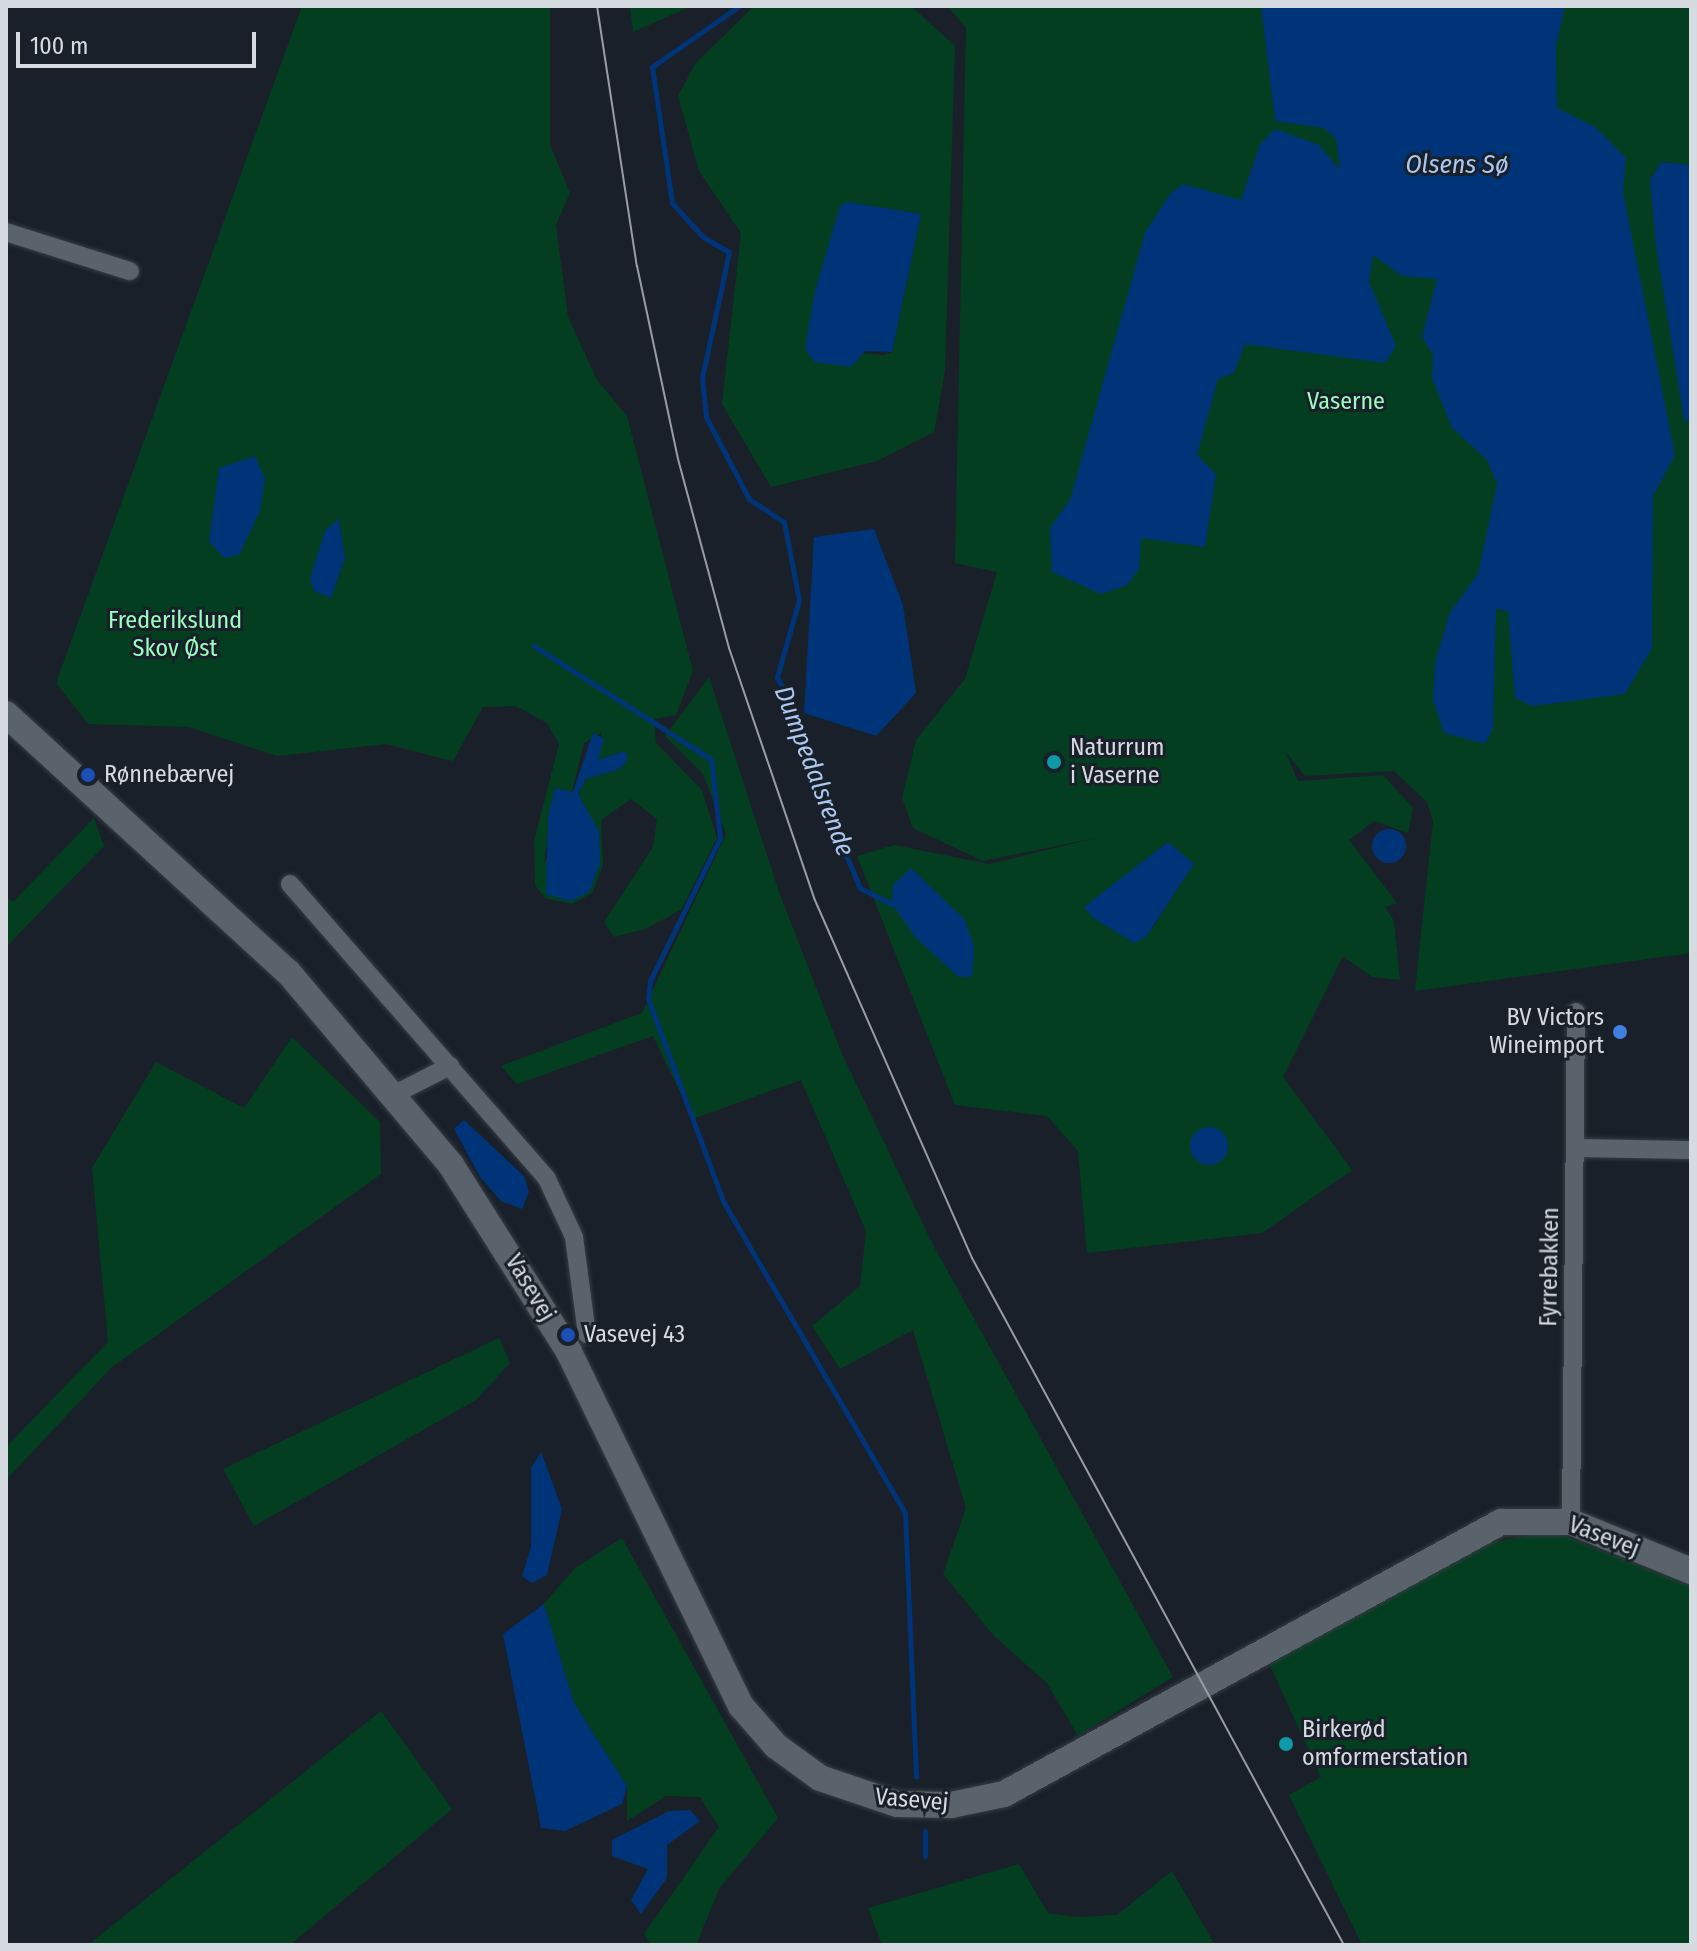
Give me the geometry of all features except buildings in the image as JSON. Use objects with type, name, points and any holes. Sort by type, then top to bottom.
[{"type":"street","points":[[6,232],[130,271]]},
{"type":"street","name":"Vasevej","points":[[6,714],[288,972],[395,1094],[476,1203],[569,1352],[741,1706],[797,1763],[845,1790],[924,1806],[1004,1794],[1480,1529],[1522,1519],[1571,1522],[1691,1571]]},
{"type":"street","name":"Vasevej","points":[[290,884],[516,1140],[565,1210],[587,1334]]},
{"type":"street","name":"Fyrrebakken","points":[[1571,1522],[1576,1012]]},
{"type":"street","points":[[395,1094],[450,1066]]},
{"type":"street","points":[[1575,1148],[1691,1150]]},
{"type":"green space","name":"Frederikslund Skov Øst","points":[[302,6],[550,6],[550,145],[570,193],[556,225],[568,317],[597,380],[627,416],[693,671],[676,715],[654,719],[656,743],[702,790],[717,838],[681,910],[645,929],[614,937],[604,922],[653,847],[657,819],[631,799],[601,820],[603,865],[592,893],[572,904],[545,898],[535,885],[534,841],[559,744],[547,723],[516,706],[483,707],[453,761],[386,744],[277,756],[189,727],[88,724],[56,683]],"holes":[[[339,519],[345,558],[331,598]],[[601,733],[598,760],[619,753],[620,769],[586,779],[544,863],[555,788],[572,792],[584,743]]]},
{"type":"green space","points":[[630,6],[692,6],[633,32]]},
{"type":"green space","points":[[754,6],[911,6],[955,46],[945,371],[934,432],[877,461],[771,487],[722,404],[741,233],[699,171],[678,96],[695,64]],"holes":[[[848,202],[921,214],[892,352],[884,355],[805,348]]]},
{"type":"green space","name":"Vaserne","points":[[947,6],[1691,6],[1691,165],[1661,162],[1650,180],[1684,420],[1691,423],[1691,953],[1415,991],[1433,821],[1427,802],[1394,771],[1305,776],[1285,751],[1298,781],[1383,775],[1413,808],[1408,833],[1374,821],[1349,840],[1397,903],[1385,907],[1394,921],[1400,980],[1372,977],[1343,956],[1283,1077],[1352,1170],[1262,1233],[1087,1253],[1078,1151],[1047,1116],[955,1105],[857,856],[894,845],[989,864],[1100,837],[983,861],[913,828],[902,798],[916,740],[965,679],[997,572],[955,563],[966,27]],"holes":[[[1168,842],[1157,922],[1146,937],[1134,943],[1092,917],[1085,907]]]},
{"type":"green space","points":[[709,677],[779,892],[842,1054],[932,1243],[1173,1677],[1078,1736],[1047,1683],[994,1636],[943,1574],[966,1508],[913,1330],[840,1369],[812,1326],[860,1286],[866,1231],[801,1080],[693,1119],[653,1036],[517,1084],[501,1066],[642,1013],[726,834],[703,774],[665,736]]},
{"type":"green space","points":[[94,818],[104,846],[6,947],[6,897],[13,902]]},
{"type":"green space","points":[[292,1037],[380,1122],[381,1174],[111,1368],[6,1480],[6,1447],[108,1342],[92,1168],[156,1062],[244,1108]]},
{"type":"green space","points":[[499,1338],[510,1363],[476,1400],[254,1526],[223,1469]]},
{"type":"green space","points":[[1552,1531],[1691,1586],[1691,1945],[1362,1945],[1289,1795],[1321,1777],[1269,1663],[1490,1543]]},
{"type":"green space","points":[[622,1538],[778,1818],[719,1889],[696,1945],[651,1945],[644,1934],[719,1827],[700,1797],[666,1796],[627,1821],[627,1786],[574,1703],[544,1604],[575,1568]]},
{"type":"green space","points":[[381,1711],[452,1809],[290,1945],[88,1945]]},
{"type":"green space","points":[[1019,1864],[1048,1913],[1075,1917],[1117,1915],[1172,1871],[1215,1945],[882,1945],[868,1908]]},
{"type":"water","name":"Olsens Sø","points":[[1261,6],[1565,6],[1556,46],[1557,108],[1595,127],[1626,158],[1623,192],[1675,455],[1653,496],[1652,648],[1625,694],[1532,706],[1515,698],[1508,611],[1496,609],[1493,729],[1485,744],[1444,733],[1433,700],[1435,662],[1450,612],[1478,574],[1497,484],[1487,460],[1452,428],[1432,378],[1433,355],[1422,337],[1437,279],[1402,276],[1373,255],[1369,282],[1396,346],[1385,363],[1245,344],[1234,373],[1218,379],[1197,455],[1216,474],[1205,547],[1141,538],[1139,569],[1127,585],[1101,594],[1052,572],[1050,528],[1070,500],[1145,233],[1170,194],[1183,184],[1241,200],[1260,144],[1275,129],[1319,145],[1340,170],[1336,139],[1324,128],[1275,121]]},
{"type":"water","points":[[1661,162],[1691,165],[1691,423],[1684,420],[1656,246],[1650,180]]},
{"type":"water","points":[[848,202],[921,214],[892,352],[865,351],[851,367],[814,362],[805,348],[815,291],[840,206]]},
{"type":"water","points":[[255,456],[265,479],[260,511],[239,555],[224,558],[209,541],[219,468]]},
{"type":"water","points":[[339,518],[345,558],[331,598],[314,591],[310,579],[325,531]]},
{"type":"water","points":[[874,529],[903,605],[916,693],[876,736],[804,713],[814,537]]},
{"type":"water","points":[[593,733],[604,739],[598,760],[625,751],[628,759],[620,769],[586,779],[578,794],[599,832],[600,864],[589,892],[571,901],[546,894],[548,817],[555,788],[573,792]]},
{"type":"water","points":[[1389,829],[1401,834],[1406,846],[1401,858],[1389,863],[1377,858],[1372,846],[1377,834]]},
{"type":"water","points":[[1168,842],[1194,864],[1146,937],[1134,943],[1092,917],[1084,907]]},
{"type":"water","points":[[911,868],[965,920],[974,947],[972,977],[959,977],[916,938],[892,904],[893,885]]},
{"type":"water","points":[[464,1120],[524,1176],[529,1192],[522,1209],[501,1201],[480,1177],[454,1129]]},
{"type":"water","points":[[1209,1127],[1222,1133],[1228,1146],[1222,1159],[1209,1165],[1196,1159],[1190,1146],[1196,1133]]},
{"type":"water","points":[[541,1452],[562,1509],[547,1575],[532,1583],[522,1576],[531,1547],[531,1468]]},
{"type":"water","points":[[544,1604],[574,1703],[627,1786],[622,1804],[565,1831],[541,1828],[503,1634]]},
{"type":"water","points":[[690,1810],[700,1821],[667,1845],[667,1878],[641,1914],[631,1900],[648,1869],[612,1856],[612,1840],[669,1811]]},
{"type":"waterway","name":"Dumpedalsrende","points":[[739,6],[652,67],[672,203],[703,237],[729,252],[702,378],[706,417],[749,499],[784,522],[799,600],[777,677],[803,727],[811,771],[860,888],[892,904]]},
{"type":"waterway","points":[[534,646],[711,759],[720,838],[650,981],[648,999],[724,1203],[905,1513],[916,1777]]},
{"type":"waterway","points":[[925,1831],[925,1856]]},
{"type":"tram line","points":[[597,6],[637,266],[678,459],[729,648],[814,898],[972,1258],[1344,1945]]},
{"type":"place","name":"Naturrum i Vaserne","points":[[1054,762]]},
{"type":"place","name":"Rønnebærvej","points":[[88,775]]},
{"type":"place","name":"BV Victors Wineimport","points":[[1620,1032]]},
{"type":"place","name":"Vasevej 43","points":[[568,1335]]},
{"type":"place","name":"Birkerød omformerstation","points":[[1286,1744]]}]
